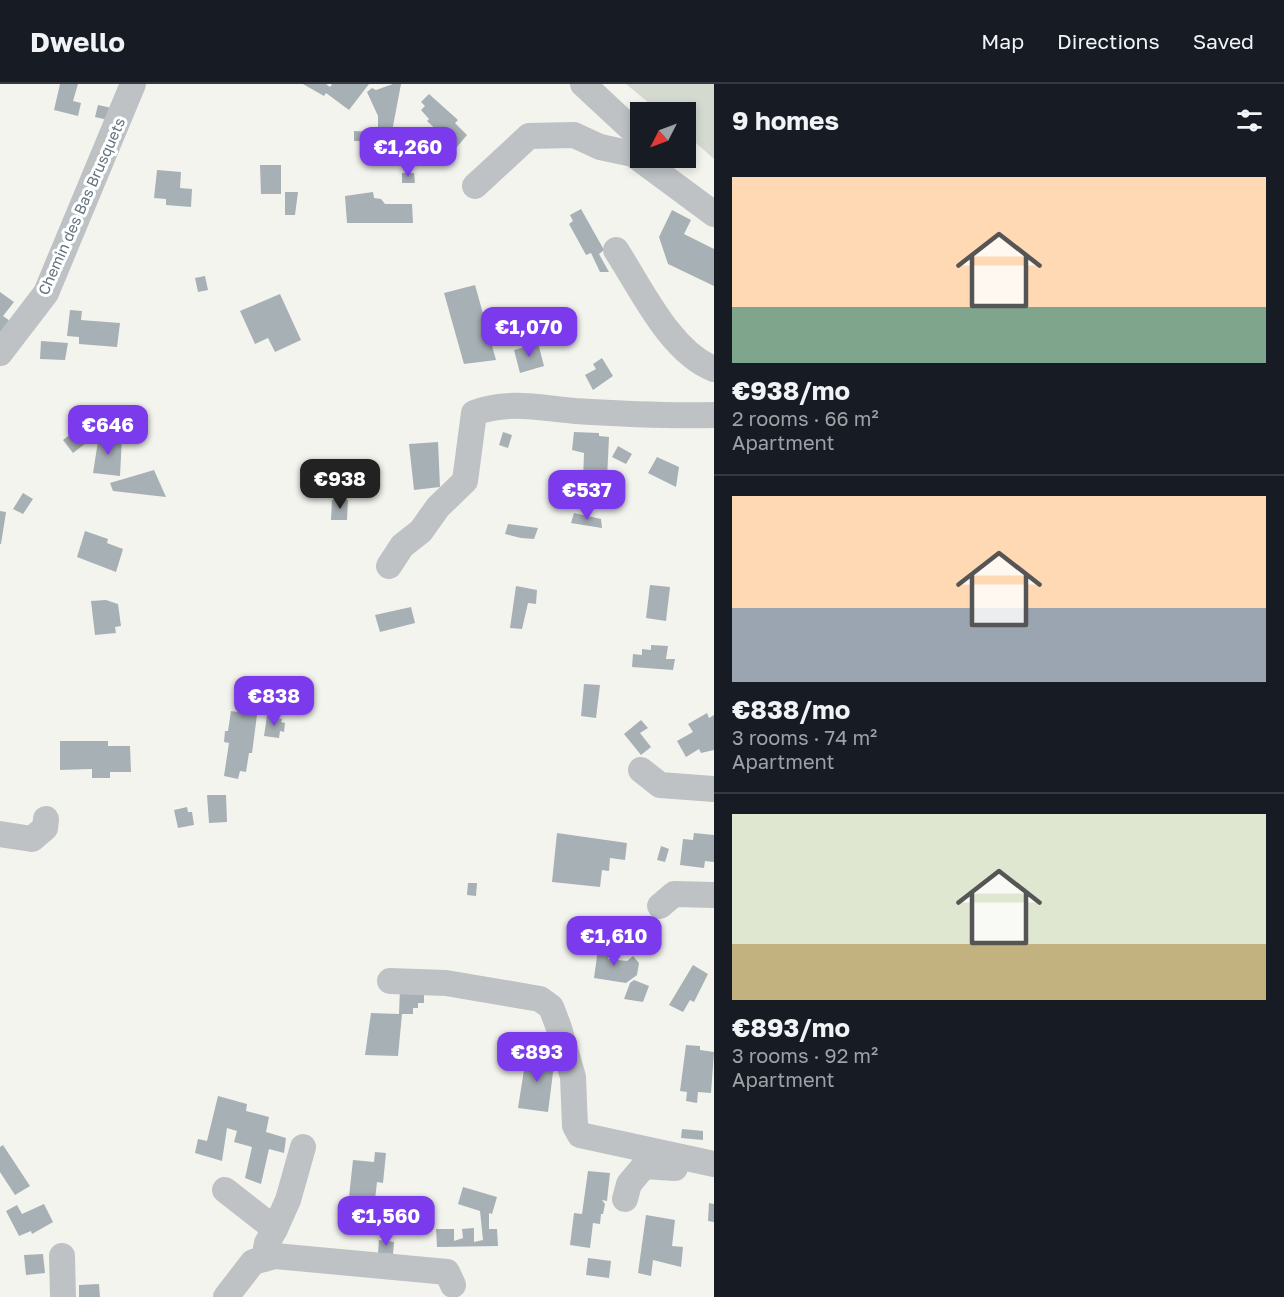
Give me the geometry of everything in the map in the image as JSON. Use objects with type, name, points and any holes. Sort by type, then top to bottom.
[{"type":"street","name":"Chemin des Bas Brusquets","points":[[0,353],[46,293],[134,84]]},
{"type":"street","points":[[583,84],[630,128]]},
{"type":"street","points":[[475,186],[529,136],[574,135],[600,147],[633,154],[714,214]]},
{"type":"street","points":[[678,168],[714,197]]},
{"type":"street","points":[[616,250],[672,337],[696,360],[714,369]]},
{"type":"street","points":[[389,566],[402,546],[421,531],[438,507],[465,481],[474,413],[484,409],[524,404],[573,411],[714,415]]},
{"type":"street","points":[[641,770],[660,785],[714,789]]},
{"type":"street","points":[[0,834],[32,839],[45,828],[46,819]]},
{"type":"street","points":[[660,906],[674,894],[714,895]]},
{"type":"street","points":[[390,981],[446,983],[540,999],[551,1007],[559,1028],[573,1077],[575,1126],[580,1135],[714,1164]]},
{"type":"street","points":[[264,1259],[267,1243],[288,1200],[303,1147]]},
{"type":"street","points":[[625,1199],[629,1185],[644,1166],[714,1173]]},
{"type":"street","points":[[225,1190],[275,1229]]},
{"type":"street","points":[[62,1256],[63,1297]]},
{"type":"street","points":[[226,1297],[253,1262],[286,1257],[447,1272],[453,1285]]},
{"type":"shaded area","points":[[626,84],[714,84],[714,159],[696,143],[696,102],[648,102]]},
{"type":"building","points":[[60,84],[78,84],[73,101],[81,103],[78,116],[54,110]]},
{"type":"building","points":[[303,84],[326,84],[330,87],[332,84],[369,84],[349,110],[326,93],[324,96]]},
{"type":"building","points":[[393,84],[401,84],[390,142],[354,141],[354,131],[378,132],[378,116],[367,92],[372,88],[376,90]]},
{"type":"building","points":[[429,94],[458,120],[455,123],[467,135],[456,148],[427,121],[429,119],[421,110],[425,106],[421,102]]},
{"type":"building","points":[[98,105],[112,108],[108,120],[95,117]]},
{"type":"building","points":[[386,143],[387,152],[373,151],[373,144]]},
{"type":"building","points":[[260,165],[281,165],[281,194],[261,194]]},
{"type":"building","points":[[157,170],[181,172],[180,188],[192,189],[191,207],[166,205],[166,199],[154,198]]},
{"type":"building","points":[[402,173],[414,173],[415,183],[402,183]]},
{"type":"building","points":[[285,192],[298,192],[295,215],[285,215]]},
{"type":"building","points":[[373,192],[374,198],[381,199],[385,204],[412,204],[413,223],[347,223],[345,196]]},
{"type":"building","points":[[581,209],[604,250],[599,254],[609,272],[600,272],[591,253],[586,255],[569,224],[573,221],[570,215]]},
{"type":"building","points":[[672,210],[691,220],[684,234],[714,249],[714,286],[668,264],[659,237]]},
{"type":"building","points":[[205,276],[208,290],[198,292],[195,278]]},
{"type":"building","points":[[475,285],[496,360],[464,364],[444,293]]},
{"type":"building","points":[[0,292],[14,302],[3,316],[10,321],[0,333]]},
{"type":"building","points":[[280,294],[301,340],[275,352],[268,338],[255,344],[240,311]]},
{"type":"building","points":[[70,310],[82,311],[81,320],[120,323],[117,347],[79,344],[79,337],[67,336]]},
{"type":"building","points":[[41,341],[68,343],[65,360],[40,359]]},
{"type":"building","points":[[538,343],[544,366],[520,373],[514,350]]},
{"type":"building","points":[[602,358],[613,376],[593,390],[585,375],[596,369],[593,364]]},
{"type":"building","points":[[76,430],[86,443],[73,453],[63,440]]},
{"type":"building","points":[[503,432],[512,435],[508,448],[499,445]]},
{"type":"building","points":[[574,432],[599,433],[599,436],[609,437],[607,479],[583,481],[584,453],[572,450]]},
{"type":"building","points":[[99,435],[122,437],[120,476],[93,473]]},
{"type":"building","points":[[438,442],[440,487],[414,490],[409,444]]},
{"type":"building","points":[[618,446],[632,454],[626,464],[612,457]]},
{"type":"building","points":[[657,457],[679,467],[676,487],[648,473]]},
{"type":"building","points":[[154,470],[166,497],[113,491],[110,483]]},
{"type":"building","points":[[23,493],[33,499],[23,514],[13,509]]},
{"type":"building","points":[[332,500],[348,500],[347,520],[331,520]]},
{"type":"building","points":[[0,511],[6,512],[1,544],[0,544]]},
{"type":"building","points":[[574,513],[601,519],[602,528],[571,523]]},
{"type":"building","points":[[508,524],[538,528],[534,539],[521,538],[505,534]]},
{"type":"building","points":[[85,531],[108,539],[107,543],[123,549],[116,572],[77,557]]},
{"type":"building","points":[[650,585],[670,587],[666,621],[646,618]]},
{"type":"building","points":[[516,586],[537,590],[536,604],[528,603],[522,629],[510,628]]},
{"type":"building","points":[[106,600],[118,604],[121,626],[115,627],[116,633],[95,635],[91,601]]},
{"type":"building","points":[[411,607],[415,623],[380,632],[375,615]]},
{"type":"building","points":[[651,645],[668,646],[666,659],[675,659],[673,670],[632,667],[633,654],[642,655],[642,649],[651,650]]},
{"type":"building","points":[[584,684],[600,685],[596,718],[581,716]]},
{"type":"building","points":[[231,711],[257,715],[252,753],[249,753],[246,772],[240,771],[238,779],[224,776],[229,743],[224,742],[225,731],[228,731]]},
{"type":"building","points":[[707,713],[709,718],[714,715],[714,750],[701,753],[699,749],[686,757],[677,741],[693,732],[688,724]]},
{"type":"building","points":[[267,716],[282,719],[281,722],[285,723],[284,732],[280,731],[279,738],[264,736]]},
{"type":"building","points":[[641,720],[648,728],[640,733],[651,747],[641,755],[624,734]]},
{"type":"building","points":[[60,741],[108,741],[108,746],[130,746],[131,772],[110,772],[110,778],[92,778],[92,769],[60,770]]},
{"type":"building","points":[[207,795],[226,795],[227,822],[209,823]]},
{"type":"building","points":[[187,807],[188,812],[192,812],[194,825],[178,828],[174,810]]},
{"type":"building","points":[[557,833],[627,843],[625,860],[610,858],[609,871],[602,870],[600,887],[552,882]]},
{"type":"building","points":[[694,833],[714,835],[714,862],[705,861],[704,868],[680,865],[683,839],[693,840]]},
{"type":"building","points":[[661,846],[669,849],[665,862],[657,860]]},
{"type":"building","points":[[468,883],[477,883],[476,896],[467,895]]},
{"type":"building","points":[[625,934],[636,936],[635,947],[624,946]]},
{"type":"building","points":[[599,942],[610,944],[608,959],[627,961],[633,956],[639,963],[637,975],[626,983],[594,978]]},
{"type":"building","points":[[693,965],[708,974],[694,1002],[690,1000],[683,1012],[669,1005]]},
{"type":"building","points":[[634,980],[649,986],[643,1002],[624,999],[630,983]]},
{"type":"building","points":[[400,988],[424,989],[424,1003],[418,1003],[418,1008],[413,1008],[413,1014],[402,1014],[398,1056],[365,1055],[371,1013],[399,1014]]},
{"type":"building","points":[[686,1045],[700,1046],[700,1050],[714,1052],[711,1093],[698,1092],[697,1103],[686,1101],[687,1092],[680,1091]]},
{"type":"building","points":[[536,1054],[555,1057],[548,1112],[518,1108],[526,1057],[536,1058]]},
{"type":"building","points":[[218,1096],[247,1104],[246,1111],[269,1117],[266,1132],[286,1138],[284,1153],[269,1149],[261,1184],[245,1178],[252,1147],[234,1142],[237,1131],[227,1128],[222,1161],[195,1153],[198,1139],[207,1141]]},
{"type":"building","points":[[682,1129],[703,1131],[703,1140],[681,1138]]},
{"type":"building","points":[[3,1145],[30,1186],[15,1195],[0,1172],[0,1147]]},
{"type":"building","points":[[375,1152],[386,1153],[383,1183],[377,1182],[374,1209],[348,1206],[353,1160],[374,1162]]},
{"type":"building","points":[[588,1171],[610,1173],[607,1201],[602,1200],[605,1204],[600,1224],[593,1223],[590,1248],[570,1245],[574,1213],[582,1214]]},
{"type":"building","points":[[463,1187],[497,1197],[492,1214],[489,1213],[489,1229],[497,1229],[498,1246],[437,1247],[436,1229],[454,1229],[454,1241],[463,1238],[462,1229],[474,1228],[474,1242],[483,1240],[480,1211],[458,1204]]},
{"type":"building","points":[[709,1203],[714,1204],[714,1222],[708,1221]]},
{"type":"building","points":[[44,1204],[53,1222],[32,1234],[31,1231],[19,1236],[6,1211],[17,1205],[22,1214]]},
{"type":"building","points":[[646,1215],[675,1220],[672,1246],[683,1247],[681,1267],[653,1260],[651,1276],[638,1273]]},
{"type":"building","points":[[379,1240],[394,1242],[393,1254],[378,1253]]},
{"type":"building","points":[[43,1254],[45,1273],[26,1275],[24,1255]]},
{"type":"building","points":[[588,1258],[611,1261],[609,1278],[586,1275]]},
{"type":"building","points":[[99,1284],[100,1297],[79,1297],[79,1285]]}]
